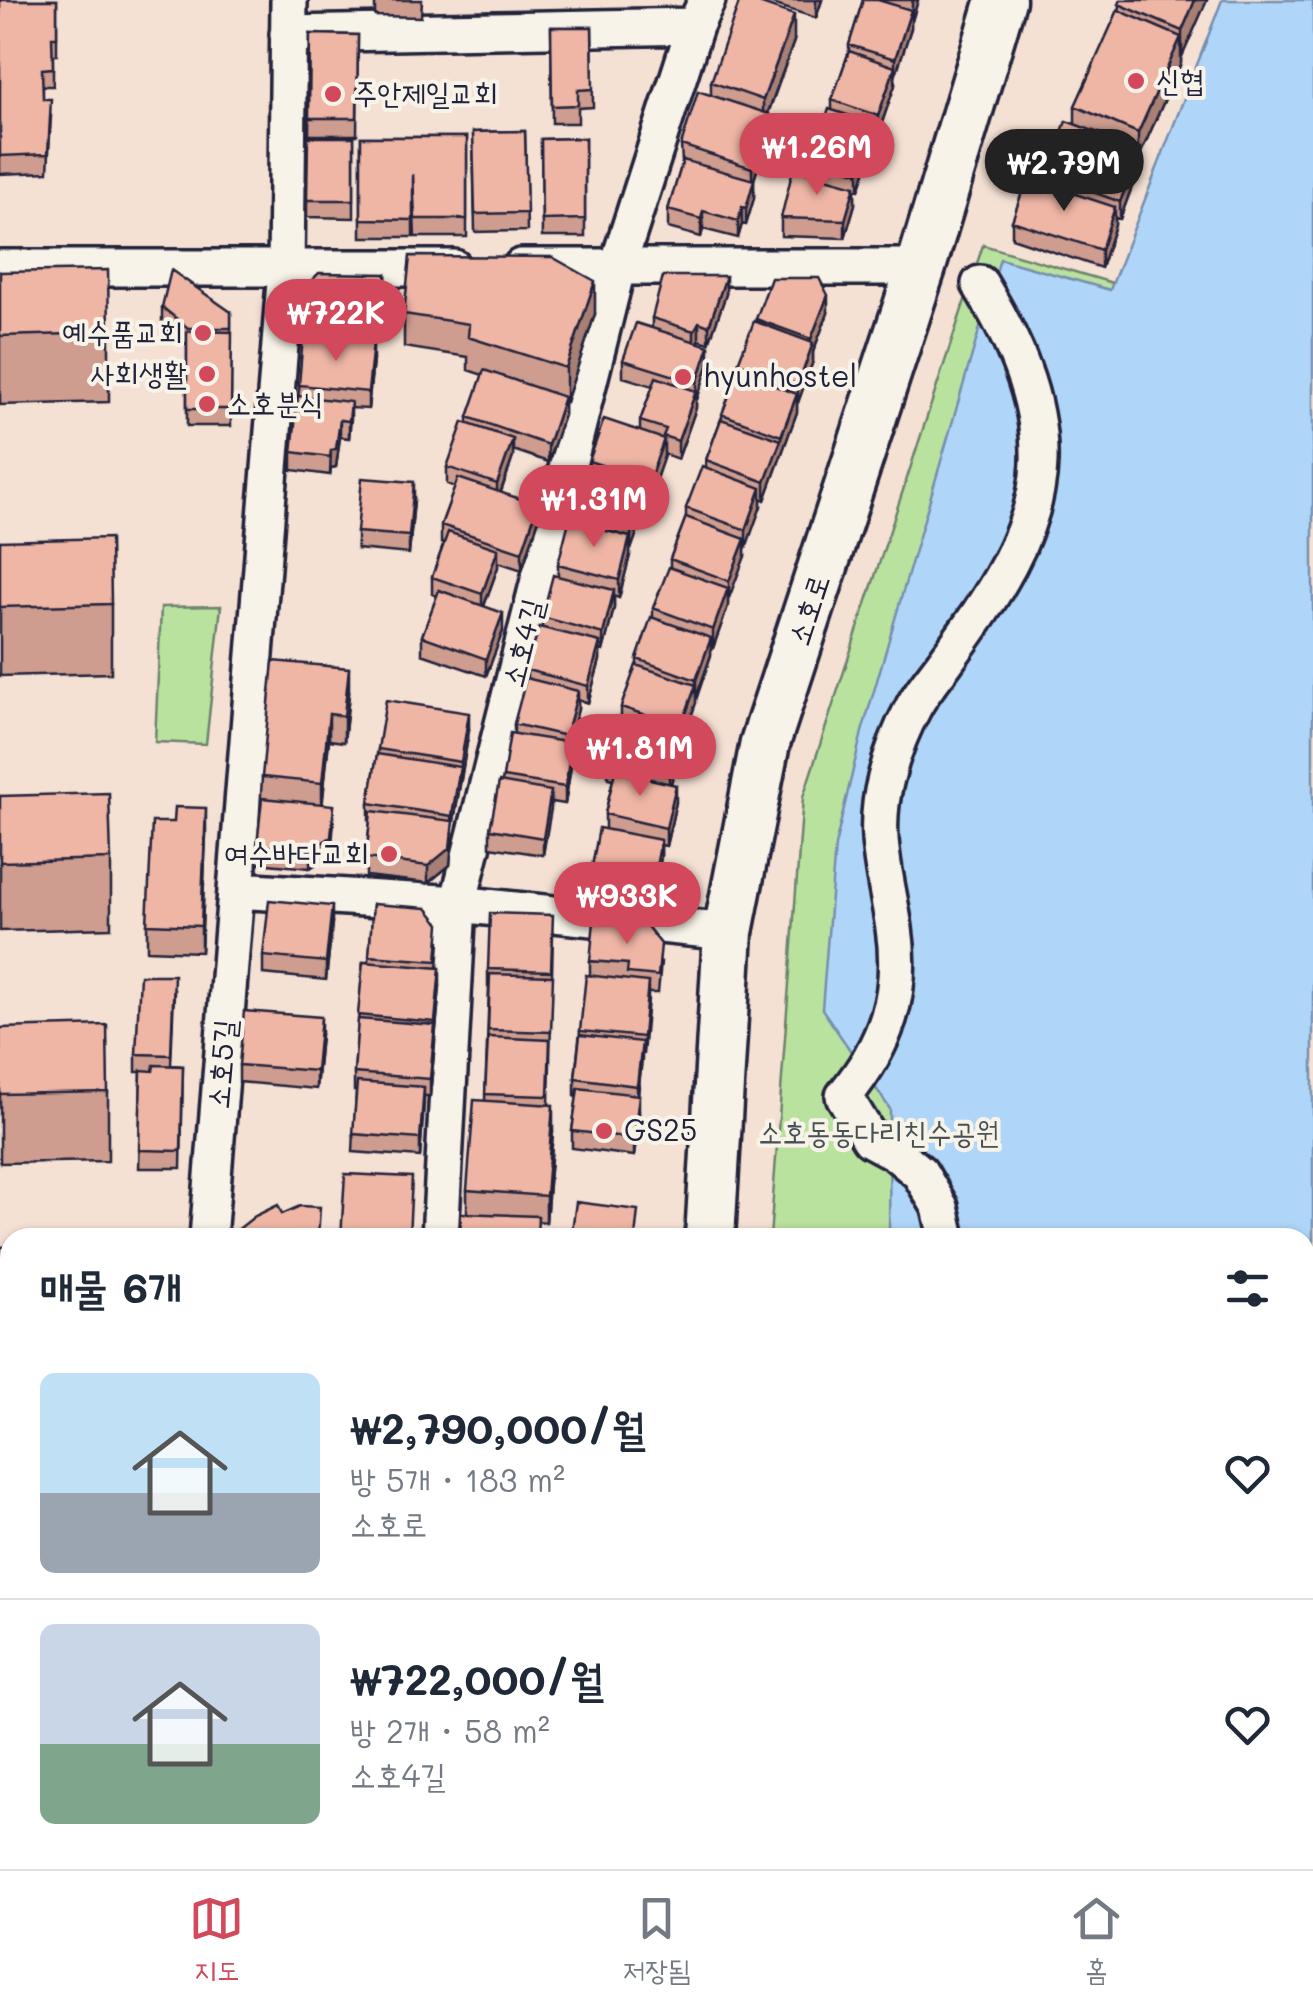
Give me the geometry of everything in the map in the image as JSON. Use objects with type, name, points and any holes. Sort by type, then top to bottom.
[{"type":"street","name":"소호로","points":[[711,1228],[728,932],[766,742],[921,267],[1001,0]]},
{"type":"street","name":"소호4길","points":[[288,17],[701,13],[618,265],[458,904]]},
{"type":"street","points":[[288,17],[286,270],[237,890],[458,904],[728,932]]},
{"type":"street","points":[[0,268],[921,267]]},
{"type":"street","points":[[945,1228],[940,1207],[920,1173],[896,1153],[870,1139],[844,1096],[871,1064],[892,1014],[895,930],[883,882],[878,816],[893,753],[914,706],[1001,581],[1027,524],[1039,462],[1025,376],[999,316],[980,284]]},
{"type":"street","name":"소호5길","points":[[209,1228],[237,890]]},
{"type":"street","points":[[441,1228],[458,904]]},
{"type":"green space","name":"소호동동다리친수공원","points":[[983,245],[1150,294],[983,1228],[771,1228],[803,797]]},
{"type":"green space","points":[[221,606],[206,744],[155,742],[161,607]]},
{"type":"water","points":[[1222,0],[1313,0],[1313,1228],[889,1228],[890,1109],[822,1009],[835,846],[862,732],[1000,259],[1110,290]]},
{"type":"building","points":[[0,0],[57,0],[53,68],[42,69],[43,99],[51,99],[48,154],[0,156]]},
{"type":"building","points":[[740,0],[794,15],[763,100],[711,82]]},
{"type":"building","points":[[863,0],[878,0],[911,10],[895,59],[849,45]]},
{"type":"building","points":[[1121,0],[1195,0],[1182,31],[1119,4]]},
{"type":"building","points":[[1118,10],[1181,37],[1138,133],[1075,106]]},
{"type":"building","points":[[551,27],[592,27],[593,89],[578,90],[578,105],[552,106]]},
{"type":"building","name":"주안제일교회","points":[[310,34],[358,35],[357,118],[309,118]]},
{"type":"building","points":[[849,51],[895,67],[878,116],[832,100]]},
{"type":"building","points":[[698,91],[769,114],[752,168],[681,145]]},
{"type":"building","points":[[829,109],[875,124],[859,173],[812,157]]},
{"type":"building","points":[[1066,121],[1140,148],[1120,202],[1046,175]]},
{"type":"building","points":[[525,131],[527,213],[475,214],[473,132]]},
{"type":"building","points":[[308,137],[354,137],[354,200],[307,200]]},
{"type":"building","points":[[361,137],[467,137],[467,219],[415,219],[413,174],[413,220],[361,219]]},
{"type":"building","points":[[585,138],[585,219],[542,220],[541,139]]},
{"type":"building","points":[[683,160],[754,180],[738,221],[703,211],[701,219],[668,210]]},
{"type":"building","points":[[793,169],[855,186],[845,220],[781,218]]},
{"type":"building","points":[[1027,178],[1115,207],[1101,250],[1012,221]]},
{"type":"building","points":[[410,256],[552,257],[595,281],[566,368],[468,337],[469,324],[404,314]]},
{"type":"building","points":[[108,270],[109,333],[0,336],[0,272]]},
{"type":"building","points":[[171,270],[231,312],[231,328],[188,328],[162,307]]},
{"type":"building","points":[[319,273],[386,274],[386,323],[305,322],[306,286]]},
{"type":"building","points":[[663,276],[726,276],[709,326],[699,322],[694,331],[652,318]]},
{"type":"building","points":[[771,278],[819,278],[828,295],[811,339],[756,319]]},
{"type":"building","points":[[754,321],[813,343],[798,385],[738,363]]},
{"type":"building","points":[[636,323],[709,346],[697,383],[623,360]]},
{"type":"building","points":[[187,331],[232,332],[231,409],[187,409]]},
{"type":"building","points":[[303,336],[373,342],[368,392],[299,385]]},
{"type":"building","points":[[484,370],[564,397],[548,445],[468,417]]},
{"type":"building","points":[[738,372],[797,394],[781,436],[722,414]]},
{"type":"building","points":[[656,377],[696,391],[678,441],[663,436],[666,429],[640,421]]},
{"type":"building","points":[[298,396],[351,402],[349,421],[340,420],[336,449],[331,450],[330,457],[292,452]]},
{"type":"building","points":[[604,419],[664,439],[649,481],[589,461]]},
{"type":"building","points":[[721,419],[781,440],[765,482],[706,460]]},
{"type":"building","points":[[463,422],[513,439],[497,484],[447,467]]},
{"type":"building","points":[[702,466],[761,488],[746,530],[686,508]]},
{"type":"building","points":[[586,469],[646,490],[631,532],[572,512]]},
{"type":"building","points":[[362,478],[414,482],[409,536],[357,532]]},
{"type":"building","points":[[458,478],[538,505],[522,552],[441,525]]},
{"type":"building","points":[[686,517],[745,539],[729,581],[670,559]]},
{"type":"building","points":[[569,521],[630,537],[619,580],[558,564]]},
{"type":"building","points":[[448,532],[498,549],[482,594],[432,577]]},
{"type":"building","points":[[110,538],[111,604],[0,607],[0,541]]},
{"type":"building","points":[[669,567],[728,588],[713,630],[653,608]]},
{"type":"building","points":[[553,575],[614,590],[603,634],[542,617]]},
{"type":"building","points":[[439,590],[503,613],[486,659],[422,636]]},
{"type":"building","points":[[651,617],[711,638],[696,680],[637,659]]},
{"type":"building","points":[[539,627],[600,642],[588,686],[527,670]]},
{"type":"building","points":[[273,661],[349,668],[344,716],[329,714],[322,783],[262,777]]},
{"type":"building","points":[[636,665],[696,685],[681,727],[621,707]]},
{"type":"building","points":[[526,678],[578,691],[566,736],[514,724]]},
{"type":"building","points":[[386,700],[469,713],[461,762],[378,749]]},
{"type":"building","points":[[618,717],[680,731],[669,774],[608,760]]},
{"type":"building","points":[[510,733],[572,743],[565,787],[503,777]]},
{"type":"building","points":[[377,754],[460,767],[452,816],[369,803]]},
{"type":"building","points":[[615,771],[676,785],[666,828],[605,814]]},
{"type":"building","points":[[499,782],[551,791],[543,838],[490,829]]},
{"type":"building","points":[[109,793],[111,859],[0,862],[0,796]]},
{"type":"building","points":[[262,798],[334,805],[331,837],[310,850],[257,845]]},
{"type":"building","points":[[175,807],[206,808],[201,926],[147,924],[152,822],[174,822]]},
{"type":"building","points":[[371,811],[453,821],[450,848],[428,866],[366,858]]},
{"type":"building","points":[[599,828],[661,840],[653,883],[591,872]]},
{"type":"building","points":[[269,900],[332,906],[326,962],[263,956]]},
{"type":"building","points":[[373,904],[427,908],[440,924],[437,961],[369,956]]},
{"type":"building","points":[[490,913],[553,915],[551,971],[488,969]]},
{"type":"building","points":[[594,921],[646,925],[661,944],[658,976],[627,973],[628,964],[590,961]]},
{"type":"building","points":[[363,962],[440,968],[435,1022],[358,1015]]},
{"type":"building","points":[[490,974],[553,976],[551,1032],[488,1030]]},
{"type":"building","points":[[140,975],[174,975],[171,1055],[136,1054]]},
{"type":"building","points":[[586,975],[648,982],[643,1037],[580,1031]]},
{"type":"building","points":[[244,1011],[321,1017],[316,1071],[239,1065]]},
{"type":"building","points":[[358,1019],[435,1025],[430,1079],[354,1073]]},
{"type":"building","points":[[107,1025],[108,1092],[0,1094],[0,1028]]},
{"type":"building","points":[[580,1035],[642,1042],[637,1086],[575,1078]]},
{"type":"building","points":[[488,1037],[550,1040],[548,1096],[485,1094]]},
{"type":"building","points":[[154,1065],[183,1066],[181,1151],[139,1150],[141,1070],[153,1071]]},
{"type":"building","points":[[357,1082],[424,1087],[420,1139],[353,1134]]},
{"type":"building","points":[[578,1088],[639,1095],[634,1138],[572,1131]]},
{"type":"building","points":[[474,1100],[553,1105],[546,1196],[467,1190]]},
{"type":"building","points":[[345,1174],[412,1177],[409,1228],[342,1228]]},
{"type":"building","points":[[576,1202],[638,1210],[636,1228],[572,1228]]},
{"type":"building","points":[[278,1205],[282,1214],[300,1206],[320,1207],[319,1228],[240,1228]]},
{"type":"building","points":[[461,1213],[538,1216],[537,1228],[460,1228]]},
{"type":"place","name":"신협","points":[[1136,81]]},
{"type":"place","name":"주안제일교회","points":[[333,94]]},
{"type":"place","name":"예수품교회","points":[[203,333]]},
{"type":"place","name":"사회생활","points":[[207,374]]},
{"type":"place","name":"hyunhostel","points":[[683,377]]},
{"type":"place","name":"소호분식","points":[[207,404]]},
{"type":"place","name":"여수바다교회","points":[[389,854]]},
{"type":"place","name":"GS25","points":[[604,1131]]}]
